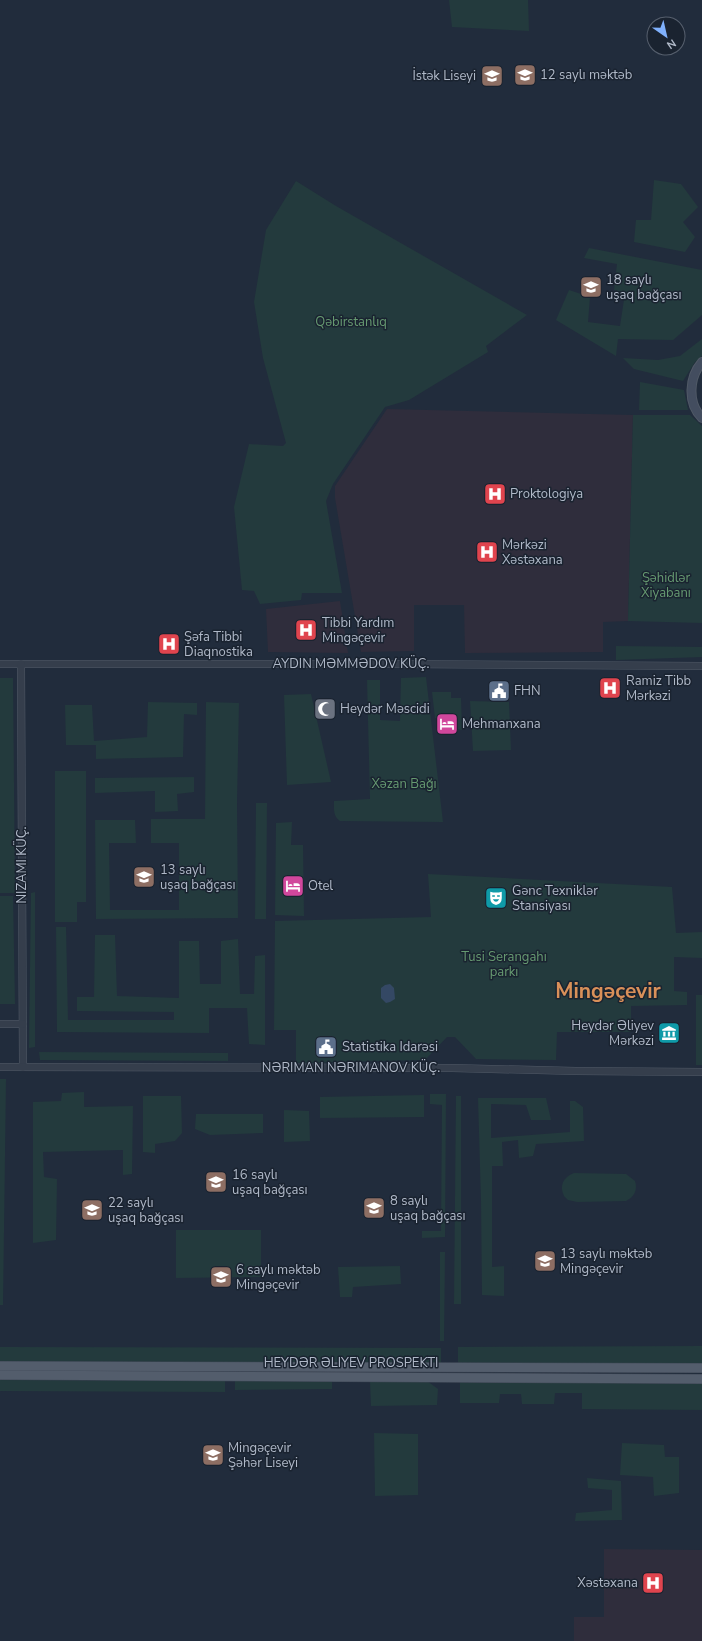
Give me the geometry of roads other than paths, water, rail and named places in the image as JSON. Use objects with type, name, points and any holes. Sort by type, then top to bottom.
[{"type":"main road","points":[[702,362],[694,374],[691,388],[693,402],[702,418]]},
{"type":"main road","name":"HEYDƏR ƏLIYEV PROSPEKTI","points":[[0,1366],[702,1368]]},
{"type":"main road","name":"HEYDƏR ƏLIYEV PROSPEKTI","points":[[0,1375],[702,1379]]},
{"type":"street","points":[[0,664],[702,666]]},
{"type":"street","name":"NIZAMI KÜÇ.","points":[[21,664],[23,1066]]},
{"type":"street","points":[[0,1024],[23,1024]]},
{"type":"street","name":"NƏRIMAN NƏRIMANOV KÜÇ.","points":[[0,1067],[452,1068],[576,1072],[702,1072]]},
{"type":"water","points":[[390,984],[394,988],[395,999],[386,1003],[381,998],[381,988]]},
{"type":"place","name":"12 saylı məktəb","points":[[525,75]]},
{"type":"place","name":"İstək Liseyi","points":[[492,76]]},
{"type":"place","name":"18 saylı uşaq bağçası","points":[[591,287]]},
{"type":"place","name":"Proktologiya","points":[[495,494]]},
{"type":"place","name":"Mərkəzi Xəstəxana","points":[[487,552]]},
{"type":"place","name":"Tibbi Yardım Mingəçevir","points":[[306,630]]},
{"type":"place","name":"Şəfa Tibbi Diaqnostika","points":[[169,644]]},
{"type":"place","name":"Ramiz Tibb Mərkəzi","points":[[610,688]]},
{"type":"place","name":"FHN","points":[[499,691]]},
{"type":"place","name":"Heydər Məscidi","points":[[325,709]]},
{"type":"place","name":"Mehmanxana","points":[[447,724]]},
{"type":"place","name":"13 saylı uşaq bağçası","points":[[144,877]]},
{"type":"place","name":"Otel","points":[[293,886]]},
{"type":"place","name":"Gənc Texniklər Stansiyası","points":[[496,898]]},
{"type":"place","name":"Heydər Əliyev Mərkəzi","points":[[669,1033]]},
{"type":"place","name":"Statistika Idarəsi","points":[[326,1047]]},
{"type":"place","name":"16 saylı uşaq bağçası","points":[[216,1182]]},
{"type":"place","name":"8 saylı uşaq bağçası","points":[[374,1208]]},
{"type":"place","name":"22 saylı uşaq bağçası","points":[[92,1210]]},
{"type":"place","name":"13 saylı məktəb Mingəçevir","points":[[545,1261]]},
{"type":"place","name":"6 saylı məktəb Mingəçevir","points":[[221,1277]]},
{"type":"place","name":"Mingəçevir Şəhər Liseyi","points":[[213,1455]]},
{"type":"place","name":"Xəstəxana","points":[[653,1583]]},
{"type":"district","name":"Mingəçevir","points":[[608,991]]},
{"type":"park label","name":"Qəbirstanlıq","points":[[351,322]]},
{"type":"park label","name":"Şəhidlər Xiyabanı","points":[[666,586]]},
{"type":"park label","name":"Xəzan Bağı","points":[[404,784]]},
{"type":"park label","name":"Tusi Serangahı parkı","points":[[504,964]]}]
